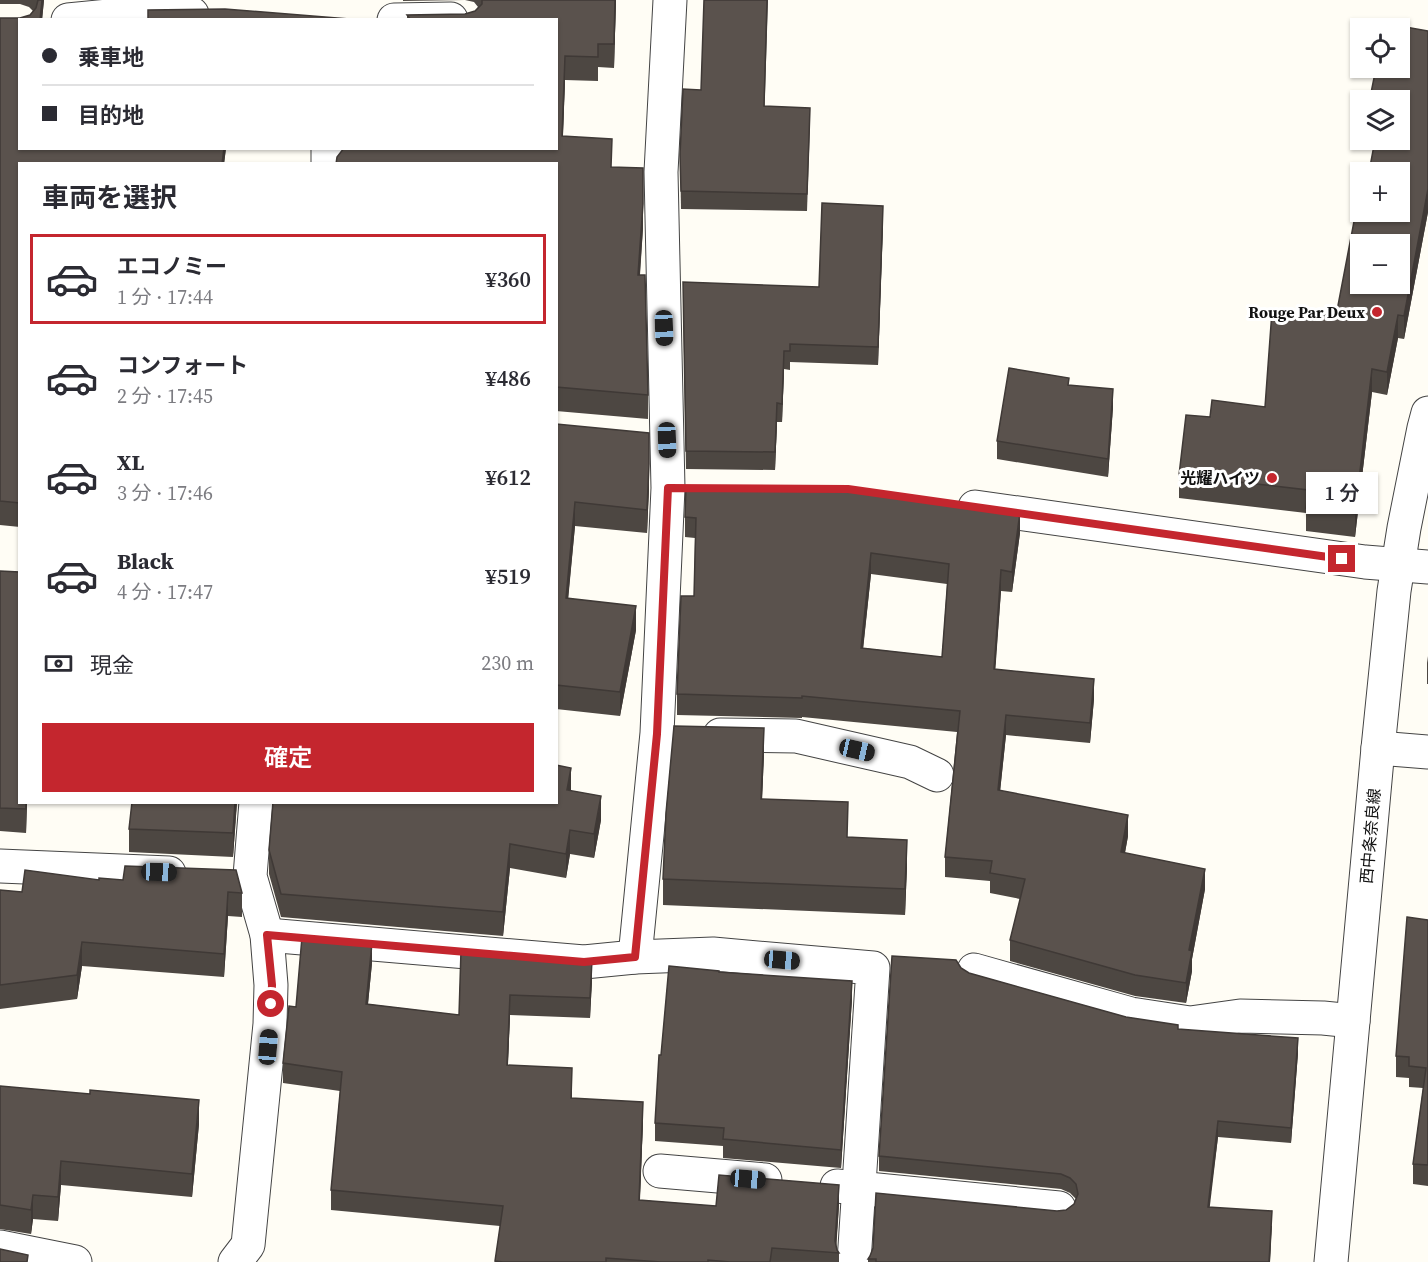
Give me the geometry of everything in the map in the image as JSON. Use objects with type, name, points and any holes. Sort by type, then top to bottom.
[{"type":"street","points":[[635,957],[680,488],[667,440],[661,172],[670,0]]},
{"type":"street","points":[[88,18],[118,15],[219,14]]},
{"type":"street","name":"西中条奈良線","points":[[1331,1262],[1378,748],[1413,566],[1406,517],[1428,413]]},
{"type":"street","points":[[634,436],[667,440]]},
{"type":"street","points":[[942,503],[1365,562],[1413,566]]},
{"type":"street","points":[[657,734],[796,736],[910,762],[937,775]]},
{"type":"street","points":[[1378,748],[1428,752]]},
{"type":"street","points":[[227,875],[255,804]]},
{"type":"street","points":[[0,866],[227,875]]},
{"type":"street","points":[[227,875],[267,935],[272,985],[248,1245],[235,1262]]},
{"type":"street","points":[[267,935],[584,962],[635,957],[713,954],[873,968],[854,1262]]},
{"type":"street","points":[[974,970],[1131,1014],[1190,1023],[1240,1016],[1353,1021]]},
{"type":"street","points":[[660,1171],[1059,1208]]},
{"type":"street","points":[[0,1247],[75,1262]]},
{"type":"building","points":[[38,0],[42,0],[40,18],[20,18],[30,15],[36,8]]},
{"type":"building","points":[[482,0],[615,0],[614,44],[598,44],[598,57],[565,56],[562,136],[612,139],[611,167],[643,168],[638,275],[645,275],[648,395],[558,387],[558,162],[336,162],[342,150],[558,150],[558,18],[409,18],[407,15],[465,14],[475,11],[482,4]]},
{"type":"building","points":[[704,0],[767,0],[764,106],[810,108],[807,194],[681,191],[683,89],[701,90]]},
{"type":"building","points":[[225,9],[337,18],[148,18],[148,10]]},
{"type":"building","points":[[0,18],[18,18],[18,150],[224,150],[222,162],[18,162],[18,503],[0,501]]},
{"type":"building","points":[[1410,28],[1428,31],[1428,189],[1410,284],[1410,234],[1352,234],[1354,222],[1410,222],[1410,162],[1371,162],[1373,150],[1410,150],[1410,90],[1372,90],[1374,78],[1410,78]]},
{"type":"building","points":[[822,203],[883,206],[878,347],[790,344],[790,351],[784,351],[782,404],[777,403],[775,452],[686,451],[683,282],[819,287]]},
{"type":"building","points":[[1350,242],[1350,294],[1408,294],[1404,316],[1398,315],[1387,372],[1372,369],[1355,514],[1306,508],[1308,490],[1179,475],[1186,415],[1210,417],[1212,400],[1265,407],[1272,311],[1336,316]]},
{"type":"building","points":[[1009,368],[1069,378],[1068,385],[1113,389],[1108,459],[997,441]]},
{"type":"building","points":[[558,424],[649,433],[647,510],[575,502],[566,598],[636,606],[620,692],[558,685]]},
{"type":"building","points":[[686,486],[833,487],[1020,512],[1012,572],[1001,570],[994,669],[1094,679],[1090,723],[1006,715],[998,790],[1128,815],[1121,852],[1205,869],[1189,950],[1192,951],[1186,983],[1135,975],[1010,940],[1025,879],[990,873],[992,861],[945,857],[960,711],[802,696],[802,698],[677,694],[681,596],[694,596],[696,518],[685,517]],"holes":[[[871,553],[949,564],[942,657],[861,648]]]},
{"type":"building","points":[[0,571],[18,572],[18,804],[26,804],[26,809],[0,808]]},
{"type":"building","points":[[674,726],[764,728],[761,799],[848,802],[847,837],[907,840],[905,889],[663,879]]},
{"type":"building","points":[[558,765],[571,768],[567,790],[601,796],[594,834],[570,830],[566,854],[510,844],[503,912],[281,894],[269,850],[273,804],[558,804]]},
{"type":"building","points":[[132,804],[235,804],[233,833],[129,829]]},
{"type":"building","points":[[125,866],[236,870],[242,893],[228,892],[224,954],[82,942],[77,975],[0,985],[0,890],[22,892],[25,870],[99,880],[99,878],[123,880]]},
{"type":"building","points":[[1407,917],[1428,920],[1428,1165],[1413,1164],[1426,1068],[1409,1066],[1409,1057],[1396,1056]]},
{"type":"building","points":[[302,937],[372,943],[366,1004],[459,1015],[461,951],[592,960],[590,998],[510,995],[507,1065],[572,1068],[571,1098],[643,1102],[639,1200],[716,1206],[719,1175],[839,1185],[835,1241],[839,1253],[772,1248],[770,1262],[708,1260],[708,1262],[661,1262],[606,1258],[606,1262],[503,1262],[495,1261],[503,1206],[331,1190],[342,1072],[283,1063],[289,1006],[296,1007]]},
{"type":"building","points":[[892,956],[956,960],[961,968],[969,973],[1126,1017],[1178,1025],[1178,1029],[1298,1038],[1291,1128],[1218,1121],[1208,1207],[1272,1211],[1269,1262],[876,1262],[876,1259],[868,1259],[873,1248],[876,1193],[1057,1211],[1066,1210],[1074,1204],[1078,1194],[1076,1184],[1061,1174],[879,1156]]},
{"type":"building","points":[[669,966],[719,972],[852,981],[841,1150],[723,1139],[724,1128],[655,1123],[659,1055],[661,1055]]},
{"type":"building","points":[[0,1086],[90,1094],[90,1090],[199,1100],[192,1174],[61,1161],[58,1197],[33,1195],[31,1210],[0,1205]]},
{"type":"building","points":[[0,1249],[28,1255],[27,1262],[0,1262]]},
{"type":"place","name":"Rouge Par Deux","points":[[1377,312]]},
{"type":"place","name":"光耀ハイツ","points":[[1272,478]]},
{"type":"route","points":[[271,1004],[272,985],[267,935],[584,962],[635,957],[657,734],[668,488],[848,489],[1342,559]]}]
